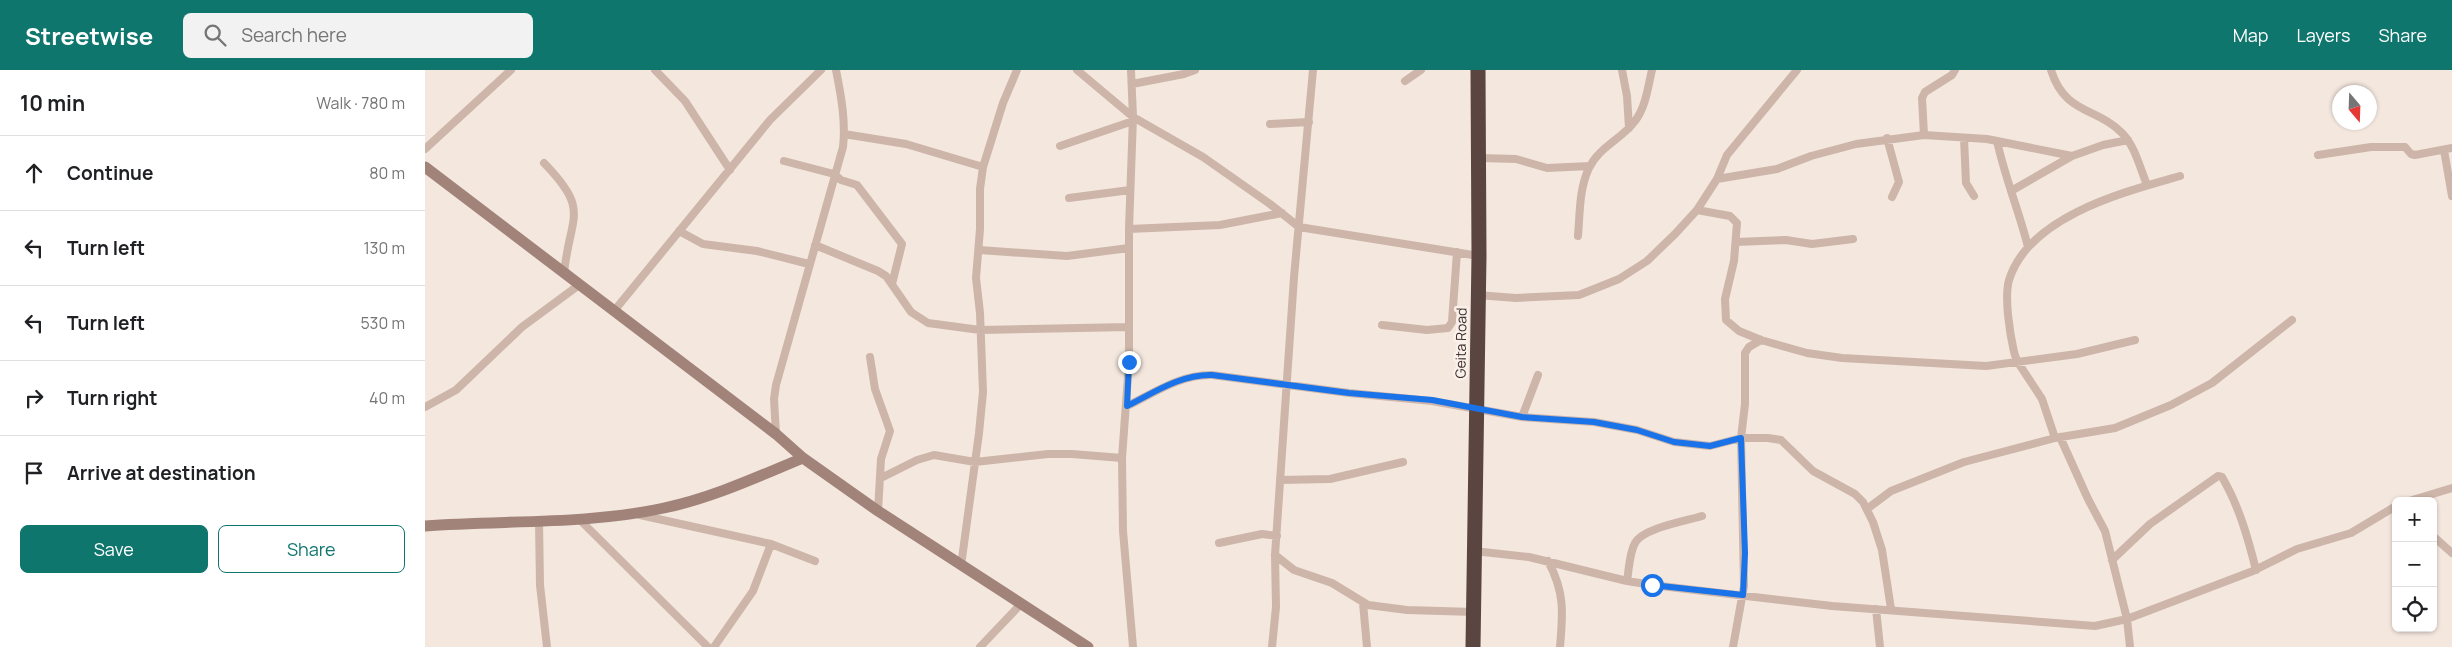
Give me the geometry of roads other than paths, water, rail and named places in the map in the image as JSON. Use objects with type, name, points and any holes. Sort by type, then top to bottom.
[{"type":"highway","name":"Geita Road","points":[[1473,647],[1479,256],[1477,70]]},
{"type":"main road","points":[[425,167],[777,434],[803,458],[878,511],[1020,605],[1088,647]]},
{"type":"main road","points":[[425,526],[539,521],[631,514],[663,508],[720,492],[803,458]]},
{"type":"street","points":[[425,149],[511,70]]},
{"type":"street","points":[[655,70],[685,101],[730,170]]},
{"type":"street","points":[[613,311],[780,109],[821,70]]},
{"type":"street","points":[[777,434],[774,398],[776,385],[844,134],[836,70]]},
{"type":"street","points":[[961,566],[983,392],[981,330],[976,278],[979,250],[980,189],[983,167],[1003,104],[1017,70]]},
{"type":"street","points":[[1077,70],[1133,119],[1203,157],[1299,227],[1479,256]]},
{"type":"street","points":[[1131,70],[1133,119],[1129,190],[1129,327],[1127,406],[1122,458],[1123,531],[1133,647]]},
{"type":"street","points":[[1132,84],[1184,74],[1195,70]]},
{"type":"street","points":[[1271,647],[1275,607],[1275,555],[1280,480],[1313,70]]},
{"type":"street","points":[[1405,81],[1421,70]]},
{"type":"street","points":[[1622,70],[1627,96],[1629,128]]},
{"type":"street","points":[[1578,236],[1583,182],[1591,166],[1603,150],[1629,128],[1637,118],[1642,108],[1652,70]]},
{"type":"street","points":[[1477,295],[1566,297],[1599,288],[1631,272],[1647,261],[1697,210],[1717,180],[1727,156],[1797,70]]},
{"type":"street","points":[[1924,136],[1922,104],[1925,92],[1952,75],[1955,70]]},
{"type":"street","points":[[2051,70],[2069,100],[2109,123],[2128,140],[2147,185]]},
{"type":"street","points":[[1060,146],[1133,119]]},
{"type":"street","points":[[1270,124],[1309,122]]},
{"type":"street","points":[[844,134],[905,144],[983,167]]},
{"type":"street","points":[[1717,180],[1777,169],[1855,144],[1887,138],[1924,136],[1997,141],[2072,156]]},
{"type":"street","points":[[1887,138],[1899,182],[1892,197]]},
{"type":"street","points":[[1964,138],[1965,183],[1974,196]]},
{"type":"street","points":[[2011,191],[2072,156],[2103,145],[2128,140]]},
{"type":"street","points":[[1997,141],[2028,247]]},
{"type":"street","points":[[2318,155],[2387,147],[2405,147],[2411,154],[2415,155],[2448,149],[2452,196]]},
{"type":"street","points":[[1479,158],[1516,159],[1547,168],[1591,166]]},
{"type":"street","points":[[784,161],[834,174],[841,180],[853,183],[864,192],[901,241],[903,248],[892,284]]},
{"type":"street","points":[[544,163],[569,192],[575,209],[564,273]]},
{"type":"street","points":[[2130,647],[2127,619],[2103,526],[2057,438],[2042,399],[2017,362],[2011,336],[2007,292],[2014,268],[2028,247],[2045,232],[2084,208],[2103,199],[2180,176]]},
{"type":"street","points":[[1069,198],[1129,190]]},
{"type":"street","points":[[1697,210],[1730,216],[1737,223],[1736,242],[1725,299],[1726,320],[1739,331],[1787,349],[1842,358],[1987,366],[2077,354],[2135,340]]},
{"type":"street","points":[[1129,229],[1221,225],[1282,213]]},
{"type":"street","points":[[679,231],[703,244],[757,251],[809,264]]},
{"type":"street","points":[[1736,242],[1786,240],[1811,244],[1853,239]]},
{"type":"street","points":[[815,245],[886,276],[911,312],[921,319],[935,324],[981,330],[1129,327]]},
{"type":"street","points":[[979,250],[1067,256],[1129,248]]},
{"type":"street","points":[[1382,325],[1427,330],[1448,328],[1452,322],[1457,252]]},
{"type":"street","points":[[425,408],[439,402],[461,386],[522,327],[579,285]]},
{"type":"street","points":[[1867,509],[1891,491],[1964,462],[2057,438],[2115,428],[2171,405],[2212,383],[2292,320]]},
{"type":"street","points":[[1733,647],[1743,595],[1745,553],[1741,438],[1745,404],[1745,350],[1761,340]]},
{"type":"street","points":[[870,356],[875,389],[889,431],[881,459],[878,511]]},
{"type":"street","points":[[1127,406],[1198,374],[1476,407],[1522,417],[1594,422],[1637,430],[1674,442],[1698,445],[1724,444],[1741,438],[1781,440],[1813,470],[1855,494],[1867,509],[1882,550],[1891,609]]},
{"type":"street","points":[[1522,417],[1537,375]]},
{"type":"street","points":[[881,478],[917,460],[934,455],[975,462],[1048,454],[1122,458]]},
{"type":"street","points":[[1280,480],[1330,479],[1403,462]]},
{"type":"street","points":[[2112,560],[2150,524],[2219,476],[2226,483],[2242,518],[2256,570]]},
{"type":"street","points":[[2421,497],[2452,488]]},
{"type":"street","points":[[1475,551],[1548,562],[1627,582],[1819,605],[2095,626],[2127,619],[2256,570],[2297,548],[2351,533],[2392,508]]},
{"type":"street","points":[[631,514],[674,521],[771,544],[815,561]]},
{"type":"street","points":[[1627,582],[1633,548],[1638,539],[1656,530],[1702,516]]},
{"type":"street","points":[[579,518],[708,647]]},
{"type":"street","points":[[539,521],[540,585],[547,647]]},
{"type":"street","points":[[1219,544],[1262,534],[1277,536]]},
{"type":"street","points":[[2437,540],[2452,553]]},
{"type":"street","points":[[714,647],[753,591],[771,544]]},
{"type":"street","points":[[1275,555],[1294,570],[1332,583],[1363,603],[1392,609],[1474,612]]},
{"type":"street","points":[[1548,562],[1557,580],[1563,607],[1560,647]]},
{"type":"street","points":[[1363,603],[1367,647]]},
{"type":"street","points":[[980,647],[1020,605]]},
{"type":"street","points":[[1876,609],[1880,647]]}]
